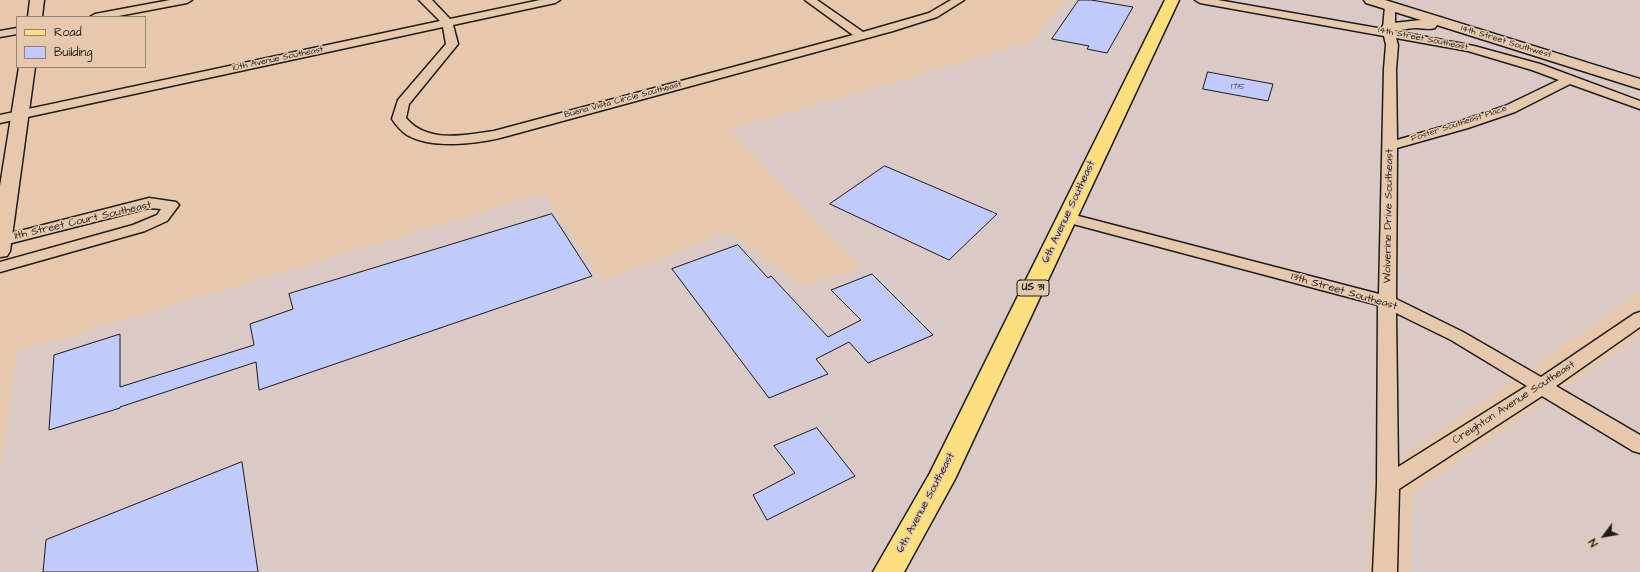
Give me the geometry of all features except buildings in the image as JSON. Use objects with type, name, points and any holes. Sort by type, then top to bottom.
[{"type":"main road","name":"6th Avenue Southeast","points":[[888,572],[941,479],[1172,0]]},
{"type":"street","points":[[35,16],[37,0]]},
{"type":"street","points":[[100,16],[187,0]]},
{"type":"street","points":[[424,0],[428,2],[448,23]]},
{"type":"street","name":"10th Avenue Southeast","points":[[0,118],[20,115],[556,0]]},
{"type":"street","points":[[810,0],[861,36]]},
{"type":"street","name":"Buena Vista Circle Southeast","points":[[448,23],[452,32],[452,44],[403,103],[399,119],[412,132],[418,135],[456,141],[495,135],[912,22],[933,15],[959,0]]},
{"type":"street","name":"14th Street Southeast","points":[[1200,0],[1389,30],[1470,48],[1536,67],[1640,105]]},
{"type":"street","name":"14th Street Southwest","points":[[1371,0],[1640,84]]},
{"type":"street","name":"Wolverine Drive Southeast","points":[[1385,572],[1388,485],[1387,302],[1390,69],[1392,45],[1389,30],[1390,6]]},
{"type":"street","points":[[1389,30],[1415,24],[1463,29]]},
{"type":"street","points":[[0,34],[16,31]]},
{"type":"street","points":[[1,244],[27,68]]},
{"type":"street","name":"Foster Southeast Place","points":[[1390,146],[1463,125],[1510,108],[1570,79]]},
{"type":"street","name":"11th Street Court Southeast","points":[[0,267],[139,228],[162,218],[171,205],[149,203],[1,244]]},
{"type":"street","name":"13th Street Southeast","points":[[1067,218],[1387,302],[1427,320],[1457,336],[1640,445]]},
{"type":"street","name":"Creighton Avenue Southeast","points":[[1388,485],[1542,386],[1640,318]]},
{"type":"shaded area","points":[[1065,0],[1640,0],[1640,292],[1410,451],[1372,485],[1367,572],[0,572],[0,476],[17,352],[544,194],[603,281],[729,232],[802,286],[862,267],[730,130],[1032,42]]},
{"type":"shaded area","points":[[1640,336],[1640,572],[1411,572],[1412,493]]}]
